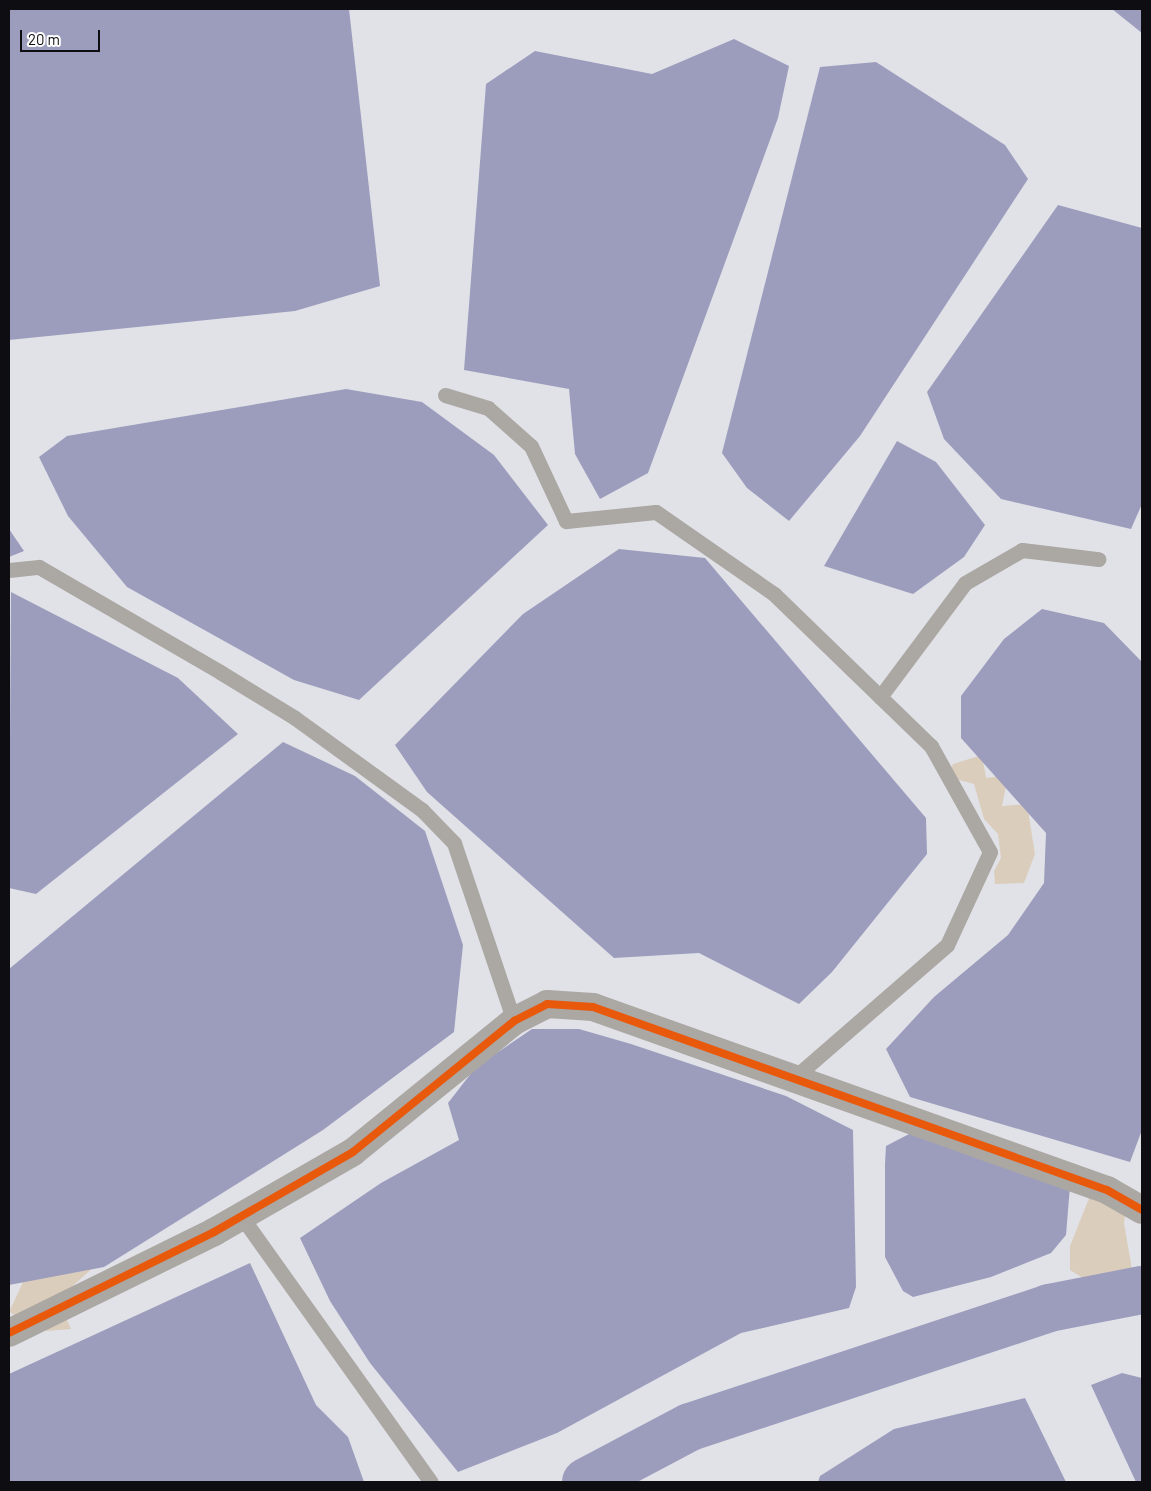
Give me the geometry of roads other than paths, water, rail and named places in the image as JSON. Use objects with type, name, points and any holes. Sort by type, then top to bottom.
[{"type":"street","points":[[9,1333],[241,1216],[387,1129],[514,1021],[547,1004],[594,1007],[1107,1190],[1142,1210]]},
{"type":"lane","points":[[445,395],[488,408],[531,446],[566,521],[656,512],[774,594],[931,746],[990,852],[947,945],[794,1078]]},
{"type":"lane","points":[[880,697],[965,584],[1022,550],[1098,559]]},
{"type":"lane","points":[[9,570],[39,568],[220,672],[295,718],[422,810],[454,843],[514,1021]]},
{"type":"lane","points":[[241,1216],[431,1482]]},
{"type":"water","points":[[9,9],[349,9],[380,286],[295,311],[9,340]]},
{"type":"water","points":[[1112,9],[1142,9],[1142,33]]},
{"type":"water","points":[[734,39],[789,66],[778,118],[648,473],[600,499],[575,454],[569,389],[464,370],[486,84],[535,51],[652,74]]},
{"type":"water","points":[[876,62],[1005,145],[1028,179],[860,436],[789,521],[747,488],[722,453],[820,67]]},
{"type":"water","points":[[1058,205],[1142,228],[1142,504],[1131,529],[1001,499],[944,439],[927,392]]},
{"type":"water","points":[[346,389],[422,402],[494,455],[548,525],[359,700],[294,680],[127,587],[68,516],[39,457],[67,436]]},
{"type":"water","points":[[897,441],[936,462],[985,525],[964,557],[913,594],[824,566]]},
{"type":"water","points":[[9,529],[24,551],[9,557]]},
{"type":"water","points":[[619,549],[705,558],[926,818],[927,854],[832,972],[799,1004],[699,953],[614,958],[427,792],[395,745],[523,614]]},
{"type":"water","points":[[11,592],[178,678],[238,734],[36,894],[9,888]]},
{"type":"water","points":[[1042,609],[1104,623],[1142,662],[1142,1130],[1130,1162],[910,1097],[886,1049],[934,997],[1008,935],[1044,883],[1046,833],[961,738],[961,696],[1004,639]]},
{"type":"water","points":[[283,742],[355,776],[425,831],[463,945],[454,1032],[323,1130],[104,1267],[9,1285],[9,969]]},
{"type":"water","points":[[532,1029],[579,1029],[631,1044],[786,1096],[853,1130],[856,1287],[849,1308],[741,1333],[557,1433],[458,1472],[370,1363],[330,1301],[300,1238],[381,1183],[459,1140],[448,1103],[476,1067]]},
{"type":"water","points":[[913,1132],[1070,1186],[1066,1235],[1051,1253],[991,1277],[913,1297],[903,1291],[885,1257],[886,1146]]},
{"type":"water","points":[[250,1263],[316,1405],[348,1437],[364,1482],[9,1482],[9,1374]]},
{"type":"water","points":[[1122,1373],[1142,1378],[1142,1482],[1136,1482],[1091,1385]]},
{"type":"water","points":[[1025,1398],[1066,1482],[818,1482],[820,1476],[894,1429]]},
{"type":"waterway","points":[[586,1482],[690,1427],[1049,1308],[1142,1290]]}]
